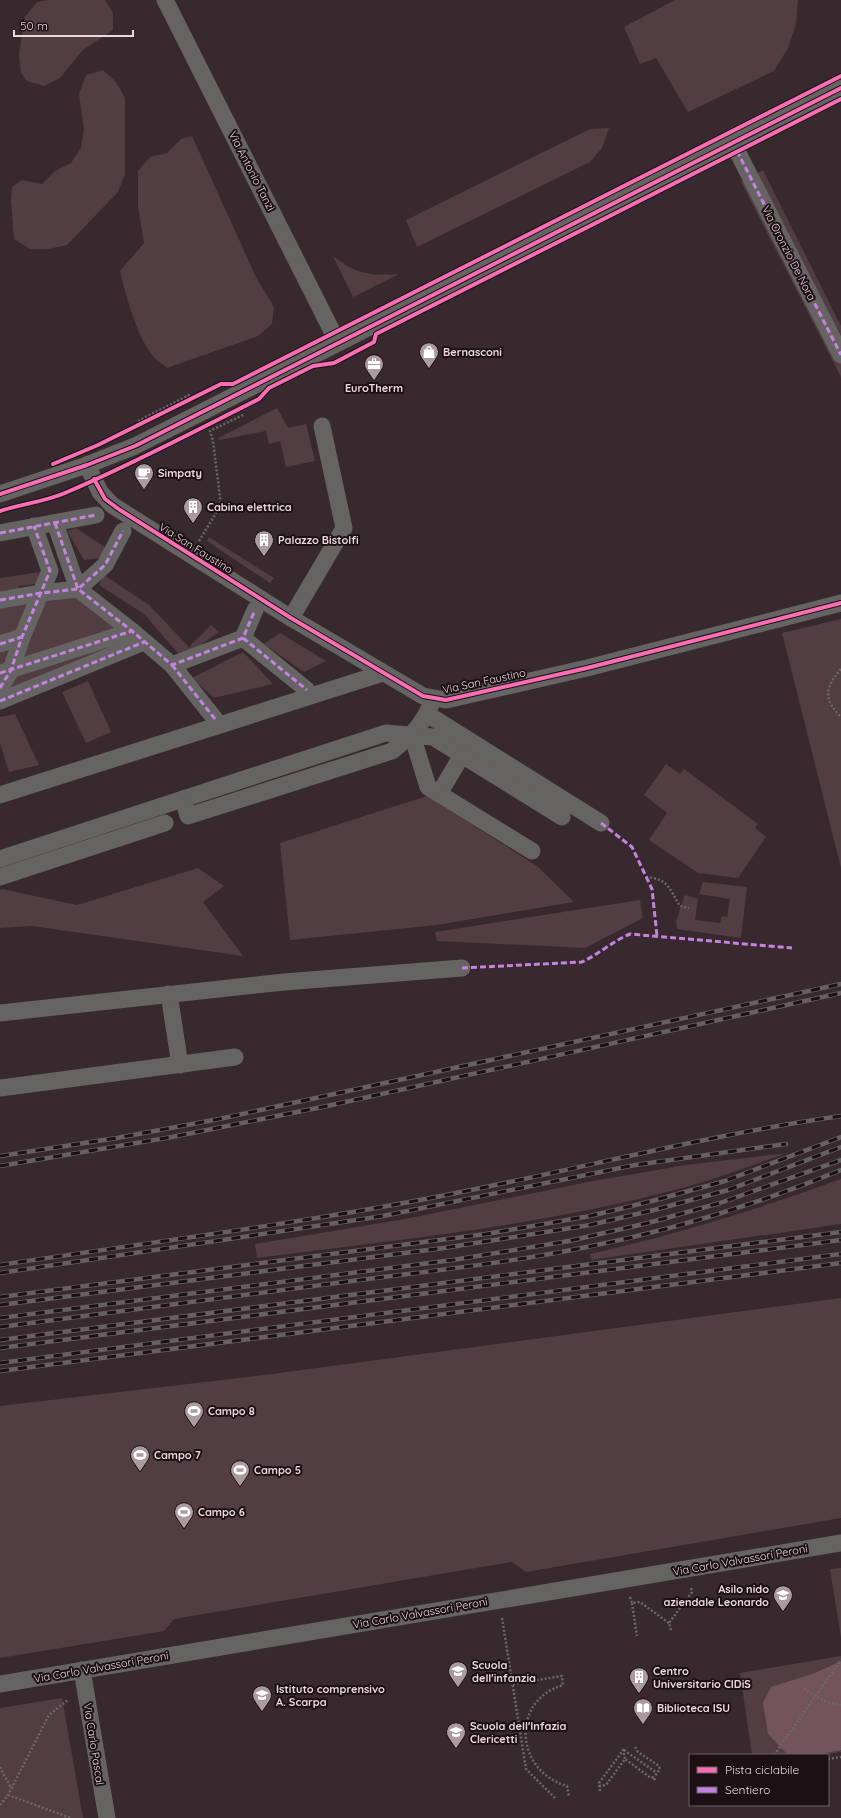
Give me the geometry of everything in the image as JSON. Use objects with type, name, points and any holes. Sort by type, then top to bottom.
[{"type":"street","name":"Via Antonio Tanzi","points":[[165,0],[338,343]]},
{"type":"street","points":[[0,494],[87,465],[135,446],[841,88]]},
{"type":"street","name":"Via Oronzio De Nora","points":[[737,151],[841,355]]},
{"type":"street","points":[[291,618],[344,528],[322,426]]},
{"type":"street","name":"Via San Faustino","points":[[87,465],[100,492],[112,505],[291,618],[423,696],[430,707],[446,700],[586,668],[841,603]]},
{"type":"street","points":[[0,533],[96,515]]},
{"type":"street","points":[[55,523],[78,589],[172,666],[215,719]]},
{"type":"street","points":[[0,688],[5,671],[22,637],[50,571],[34,526]]},
{"type":"street","points":[[0,600],[41,593],[78,589],[105,565],[123,531]]},
{"type":"street","points":[[172,666],[243,638],[256,610]]},
{"type":"street","points":[[0,644],[22,637]]},
{"type":"street","points":[[5,671],[138,637]]},
{"type":"street","points":[[0,702],[138,637]]},
{"type":"street","points":[[243,638],[307,690]]},
{"type":"street","points":[[0,795],[383,673]]},
{"type":"street","points":[[532,851],[428,787],[412,735],[430,707],[601,823]]},
{"type":"street","points":[[0,859],[386,733],[433,737],[562,817]]},
{"type":"street","points":[[439,794],[462,755]]},
{"type":"street","points":[[0,877],[165,823]]},
{"type":"street","points":[[0,1013],[284,982],[462,968]]},
{"type":"street","points":[[169,994],[180,1065]]},
{"type":"street","points":[[0,1088],[235,1058]]},
{"type":"street","name":"Via Carlo Valvassori Peroni","points":[[0,1684],[841,1543]]},
{"type":"street","name":"Via Carlo Pascal","points":[[82,1670],[107,1818]]},
{"type":"path","points":[[138,421],[193,396]]},
{"type":"path","points":[[134,427],[193,396]]},
{"type":"path","points":[[196,544],[221,505],[213,441],[210,431],[245,414]]},
{"type":"path","points":[[841,669],[829,685],[828,694],[832,707],[841,717]]},
{"type":"path","points":[[646,876],[659,878],[668,886],[680,906],[689,908]]},
{"type":"path","points":[[671,1630],[670,1623],[692,1592],[691,1587]]},
{"type":"path","points":[[630,1597],[637,1636]]},
{"type":"path","points":[[632,1603],[643,1603],[670,1623]]},
{"type":"path","points":[[502,1618],[526,1769],[556,1798]]},
{"type":"path","points":[[775,1754],[841,1660]]},
{"type":"path","points":[[513,1684],[562,1676],[563,1685],[552,1688],[541,1696],[533,1707],[527,1725],[526,1744],[531,1758],[537,1768],[556,1782],[567,1786],[569,1796]]},
{"type":"path","points":[[804,1688],[815,1697],[829,1703],[841,1705]]},
{"type":"path","points":[[0,1805],[8,1795],[49,1715],[68,1700]]},
{"type":"path","points":[[635,1747],[638,1752],[659,1766],[660,1769],[658,1773],[653,1777]]},
{"type":"path","points":[[624,1750],[658,1773]]},
{"type":"path","points":[[600,1786],[606,1785],[625,1759],[624,1750]]},
{"type":"path","points":[[600,1791],[599,1783],[624,1750]]},
{"type":"path","points":[[829,1759],[841,1757]]},
{"type":"path","points":[[625,1759],[653,1777],[655,1782]]},
{"type":"path","points":[[0,1767],[11,1788]]},
{"type":"path","points":[[8,1795],[71,1818]]},
{"type":"shaded area","points":[[48,0],[105,0],[113,13],[113,30],[83,50],[60,78],[44,86],[27,81],[21,73],[19,55],[24,18],[37,2]]},
{"type":"shaded area","points":[[675,0],[798,0],[796,24],[788,48],[774,71],[688,112],[656,58],[640,64],[624,27]]},
{"type":"shaded area","points":[[103,70],[116,82],[125,98],[125,174],[118,192],[67,245],[48,249],[30,249],[14,239],[11,201],[12,187],[22,180],[42,184],[55,171],[71,163],[81,148],[84,129],[79,94],[86,75]]},
{"type":"shaded area","points":[[609,128],[602,148],[590,162],[417,247],[406,220],[590,129]]},
{"type":"shaded area","points":[[192,136],[256,277],[274,307],[272,324],[258,336],[167,368],[154,358],[141,337],[132,315],[120,271],[144,243],[138,207],[138,171],[150,157],[167,153],[181,139]]},
{"type":"shaded area","points":[[763,170],[841,326],[841,377],[741,182]]},
{"type":"shaded area","points":[[333,256],[356,270],[380,275],[399,274],[353,297]]},
{"type":"shaded area","points":[[277,408],[288,428],[306,424],[315,461],[286,467],[280,441],[269,444],[266,431],[219,440],[218,438]]},
{"type":"shaded area","points":[[76,528],[105,547],[101,558],[84,560],[67,531]]},
{"type":"shaded area","points":[[209,537],[274,578],[270,583],[207,541]]},
{"type":"shaded area","points":[[47,571],[36,584],[19,586],[20,592],[0,594],[0,578]]},
{"type":"shaded area","points":[[104,575],[149,605],[189,647],[211,625],[219,632],[182,658],[144,614],[99,585]]},
{"type":"shaded area","points":[[78,589],[144,642],[0,701],[0,600]]},
{"type":"shaded area","points":[[841,619],[841,868],[782,633]]},
{"type":"shaded area","points":[[280,633],[326,661],[304,672],[264,644]]},
{"type":"shaded area","points":[[243,652],[273,684],[214,698],[192,678]]},
{"type":"shaded area","points":[[88,681],[111,732],[86,743],[62,692]]},
{"type":"shaded area","points":[[15,714],[39,765],[9,772],[0,743],[0,717]]},
{"type":"shaded area","points":[[666,764],[680,774],[684,769],[758,824],[755,828],[766,837],[738,878],[698,873],[649,840],[667,813],[644,795]]},
{"type":"shaded area","points":[[427,796],[537,866],[574,902],[437,925],[290,940],[280,843]]},
{"type":"shaded area","points":[[198,868],[224,886],[203,902],[243,956],[32,926],[0,928],[0,890],[2,889],[77,905]]},
{"type":"shaded area","points":[[703,882],[747,887],[741,938],[677,929],[676,921],[685,895],[698,899],[695,920],[720,923],[722,916],[727,917],[730,899],[699,894]]},
{"type":"shaded area","points":[[640,900],[643,918],[585,948],[437,941],[435,932]]},
{"type":"shaded area","points":[[787,1153],[697,1184],[565,1215],[514,1224],[257,1258],[255,1244],[405,1219],[593,1181],[686,1165]]},
{"type":"shaded area","points":[[841,1179],[841,1224],[591,1260],[590,1254],[622,1247],[717,1221]]},
{"type":"shaded area","points":[[841,1298],[841,1518],[526,1572],[512,1562],[174,1619],[164,1631],[0,1658],[0,1406],[272,1374]]},
{"type":"shaded area","points":[[841,1568],[841,1638],[830,1569]]},
{"type":"shaded area","points":[[841,1656],[841,1752],[828,1754],[752,1754],[740,1673]]},
{"type":"shaded area","points":[[841,1661],[841,1750],[822,1754],[787,1754],[768,1734],[763,1703],[771,1687],[815,1673]]},
{"type":"shaded area","points":[[62,1698],[83,1818],[0,1818],[0,1708]]},
{"type":"railway","points":[[0,1156],[117,1138],[219,1119],[841,984]]},
{"type":"railway","points":[[0,1166],[172,1137],[327,1106],[841,993]]},
{"type":"railway","points":[[0,1265],[263,1226],[420,1200],[735,1134],[841,1116]]},
{"type":"railway","points":[[0,1297],[486,1234],[590,1216],[725,1181],[841,1137]]},
{"type":"railway","points":[[0,1273],[383,1216],[635,1165],[786,1144]]},
{"type":"railway","points":[[0,1305],[444,1248],[590,1225],[728,1190],[841,1147]]},
{"type":"railway","points":[[0,1318],[453,1260],[569,1241],[648,1223],[720,1203],[841,1160]]},
{"type":"railway","points":[[0,1327],[546,1255],[611,1242],[678,1226],[777,1195],[841,1170]]},
{"type":"railway","points":[[0,1340],[841,1232]]},
{"type":"railway","points":[[0,1348],[841,1240]]},
{"type":"railway","points":[[0,1363],[841,1254]]},
{"type":"railway","points":[[0,1371],[841,1263]]},
{"type":"marked path","points":[[737,151],[841,355]]},
{"type":"marked path","points":[[0,533],[96,515]]},
{"type":"marked path","points":[[55,523],[78,589],[105,565],[123,531]]},
{"type":"marked path","points":[[0,688],[11,670],[22,637],[50,571],[34,526]]},
{"type":"marked path","points":[[0,600],[41,593],[78,589],[132,631],[172,665],[243,638],[255,610]]},
{"type":"marked path","points":[[0,673],[132,631]]},
{"type":"marked path","points":[[0,644],[22,637]]},
{"type":"marked path","points":[[243,638],[307,690]]},
{"type":"marked path","points":[[0,701],[144,642]]},
{"type":"marked path","points":[[172,665],[215,719]]},
{"type":"marked path","points":[[601,823],[632,847],[652,889],[657,936]]},
{"type":"marked path","points":[[462,968],[582,962],[630,934],[792,948]]},
{"type":"cycle path","points":[[53,464],[98,445],[221,384],[233,384],[841,76]]},
{"type":"cycle path","points":[[0,494],[87,465],[135,446],[841,88]]},
{"type":"cycle path","points":[[0,511],[57,496],[139,459],[259,399],[269,388],[313,366],[334,363],[374,342],[376,334],[841,99]]},
{"type":"cycle path","points":[[94,479],[105,499],[120,510],[291,618],[423,696],[446,700],[587,668],[841,603]]},
{"type":"place","name":"Bernasconi","points":[[429,369]]},
{"type":"place","name":"EuroTherm","points":[[374,381]]},
{"type":"place","name":"Simpaty","points":[[144,490]]},
{"type":"place","name":"Cabina elettrica","points":[[193,524]]},
{"type":"place","name":"Palazzo Bistolfi","points":[[264,557]]},
{"type":"place","name":"Campo 8","points":[[194,1428]]},
{"type":"place","name":"Campo 7","points":[[140,1472]]},
{"type":"place","name":"Campo 5","points":[[240,1487]]},
{"type":"place","name":"Campo 6","points":[[184,1529]]},
{"type":"place","name":"Asilo nido aziendale Leonardo","points":[[783,1612]]},
{"type":"place","name":"Scuola dell'infanzia","points":[[458,1688]]},
{"type":"place","name":"Centro Universitario CIDiS","points":[[639,1694]]},
{"type":"place","name":"Istituto comprensivo A. Scarpa","points":[[262,1712]]},
{"type":"place","name":"Biblioteca ISU","points":[[643,1725]]},
{"type":"place","name":"Scuola dell'Infazia Clericetti","points":[[456,1749]]}]
